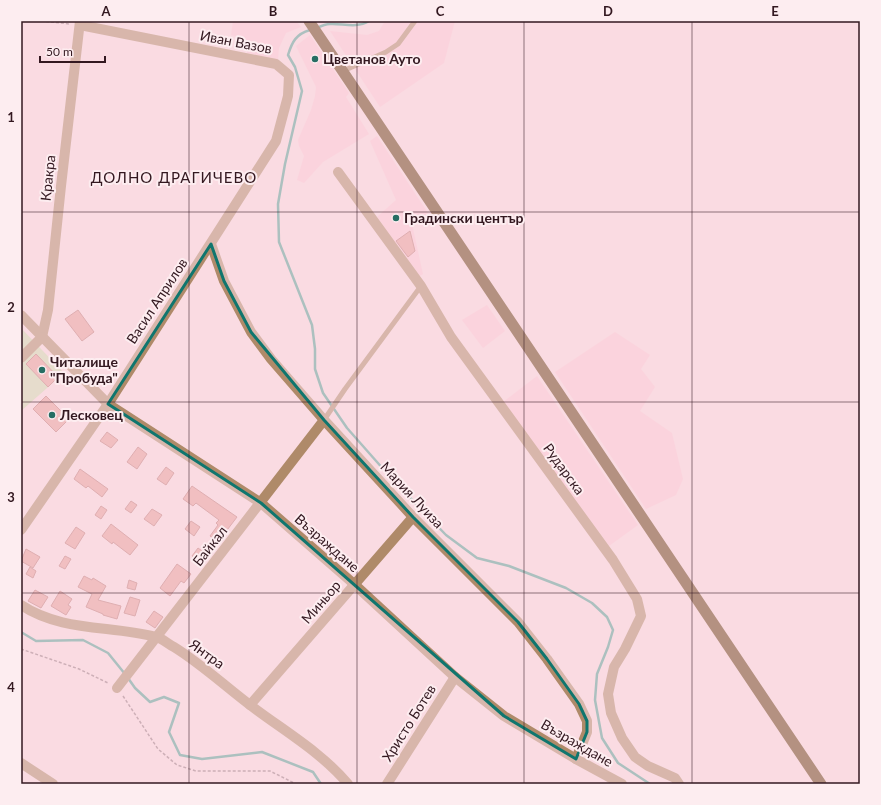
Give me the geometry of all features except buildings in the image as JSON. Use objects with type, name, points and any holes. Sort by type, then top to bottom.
[{"type":"highway","points":[[310,22],[821,784]]},
{"type":"street","name":"Иван Вазов","points":[[80,23],[276,64],[289,75]]},
{"type":"street","name":"Кракра","points":[[42,337],[48,310],[80,23]]},
{"type":"street","name":"Васил Априлов","points":[[21,530],[108,404],[276,141],[288,96],[289,75]]},
{"type":"street","name":"Рударска","points":[[338,172],[421,286],[451,337],[613,560],[637,600],[641,616],[625,650],[614,667],[608,694],[611,713],[622,738],[635,757],[648,766],[675,778],[678,784]]},
{"type":"street","name":"Мария Луиза","points":[[211,244],[224,281],[251,332],[271,359],[327,416],[413,517],[518,622],[580,704],[587,721],[586,732],[576,759]]},
{"type":"street","name":"Възраждане","points":[[21,315],[108,404],[261,504],[354,584],[455,677],[504,716],[576,759],[622,784]]},
{"type":"street","points":[[21,358],[42,337]]},
{"type":"street","name":"Байкал","points":[[117,688],[261,504],[327,416]]},
{"type":"street","name":"Миньор","points":[[250,704],[413,517]]},
{"type":"street","name":"Янтра","points":[[21,605],[34,613],[69,625],[157,637],[204,668],[307,746],[340,774],[348,784]]},
{"type":"street","name":"Христо Ботев","points":[[387,784],[455,677]]},
{"type":"street","points":[[21,763],[53,784]]},
{"type":"lane","points":[[343,71],[386,52],[398,44],[415,21]]},
{"type":"lane","points":[[327,416],[421,286]]},
{"type":"path","points":[[41,21],[80,23]]},
{"type":"path","points":[[21,649],[79,669],[117,688],[158,749],[177,765],[196,771],[270,771],[296,784]]},
{"type":"highlighted area","points":[[211,244],[224,281],[251,332],[324,420],[413,517],[518,622],[547,659],[579,704],[587,721],[587,732],[576,759],[504,716],[261,503],[108,404]]},
{"type":"shaded area","points":[[233,21],[296,21],[301,27],[286,33],[279,48],[278,60],[247,53],[250,41],[231,35]]},
{"type":"shaded area","points":[[385,21],[455,21],[444,63],[380,107],[330,31],[367,35],[379,31]]},
{"type":"shaded area","points":[[310,35],[349,93],[346,97],[369,134],[323,162],[304,183],[297,180],[304,156],[298,140],[311,110],[316,87],[296,46]]},
{"type":"shaded area","points":[[377,136],[428,213],[412,224],[423,274],[418,277],[377,217],[396,200],[370,141]]},
{"type":"shaded area","points":[[487,305],[505,331],[483,348],[462,320]]},
{"type":"shaded area","points":[[615,332],[650,355],[641,369],[655,387],[640,411],[672,433],[683,479],[676,495],[646,509],[555,372]]},
{"type":"shaded area","points":[[537,376],[638,525],[609,546],[503,402]]},
{"type":"green space","points":[[21,328],[64,373],[21,411]]},
{"type":"waterway","points":[[317,28],[328,24],[359,25],[369,21]]},
{"type":"waterway","points":[[310,30],[301,34],[295,39],[288,55],[295,67],[302,91],[285,164],[278,204],[279,242],[312,325],[315,349],[315,369],[323,393],[347,428],[392,479],[446,535],[477,558],[509,566],[566,588],[592,603],[607,617],[613,630],[597,674],[595,700],[602,738],[618,763],[650,784]]},
{"type":"waterway","points":[[21,632],[36,641],[83,640],[108,653],[125,674]]},
{"type":"waterway","points":[[128,678],[135,688],[150,702],[164,697],[179,703],[169,732],[180,755],[202,759],[262,752],[313,772],[321,784]]},
{"type":"place","name":"Цветанов Ауто","points":[[315,59]]},
{"type":"place","name":"Градински център","points":[[396,218]]},
{"type":"place","name":"Читалище \"Пробуда\"","points":[[42,370]]},
{"type":"place","name":"Лесковец","points":[[52,415]]},
{"type":"district","name":"ДОЛНО ДРАГИЧЕВО","points":[[174,178]]}]
